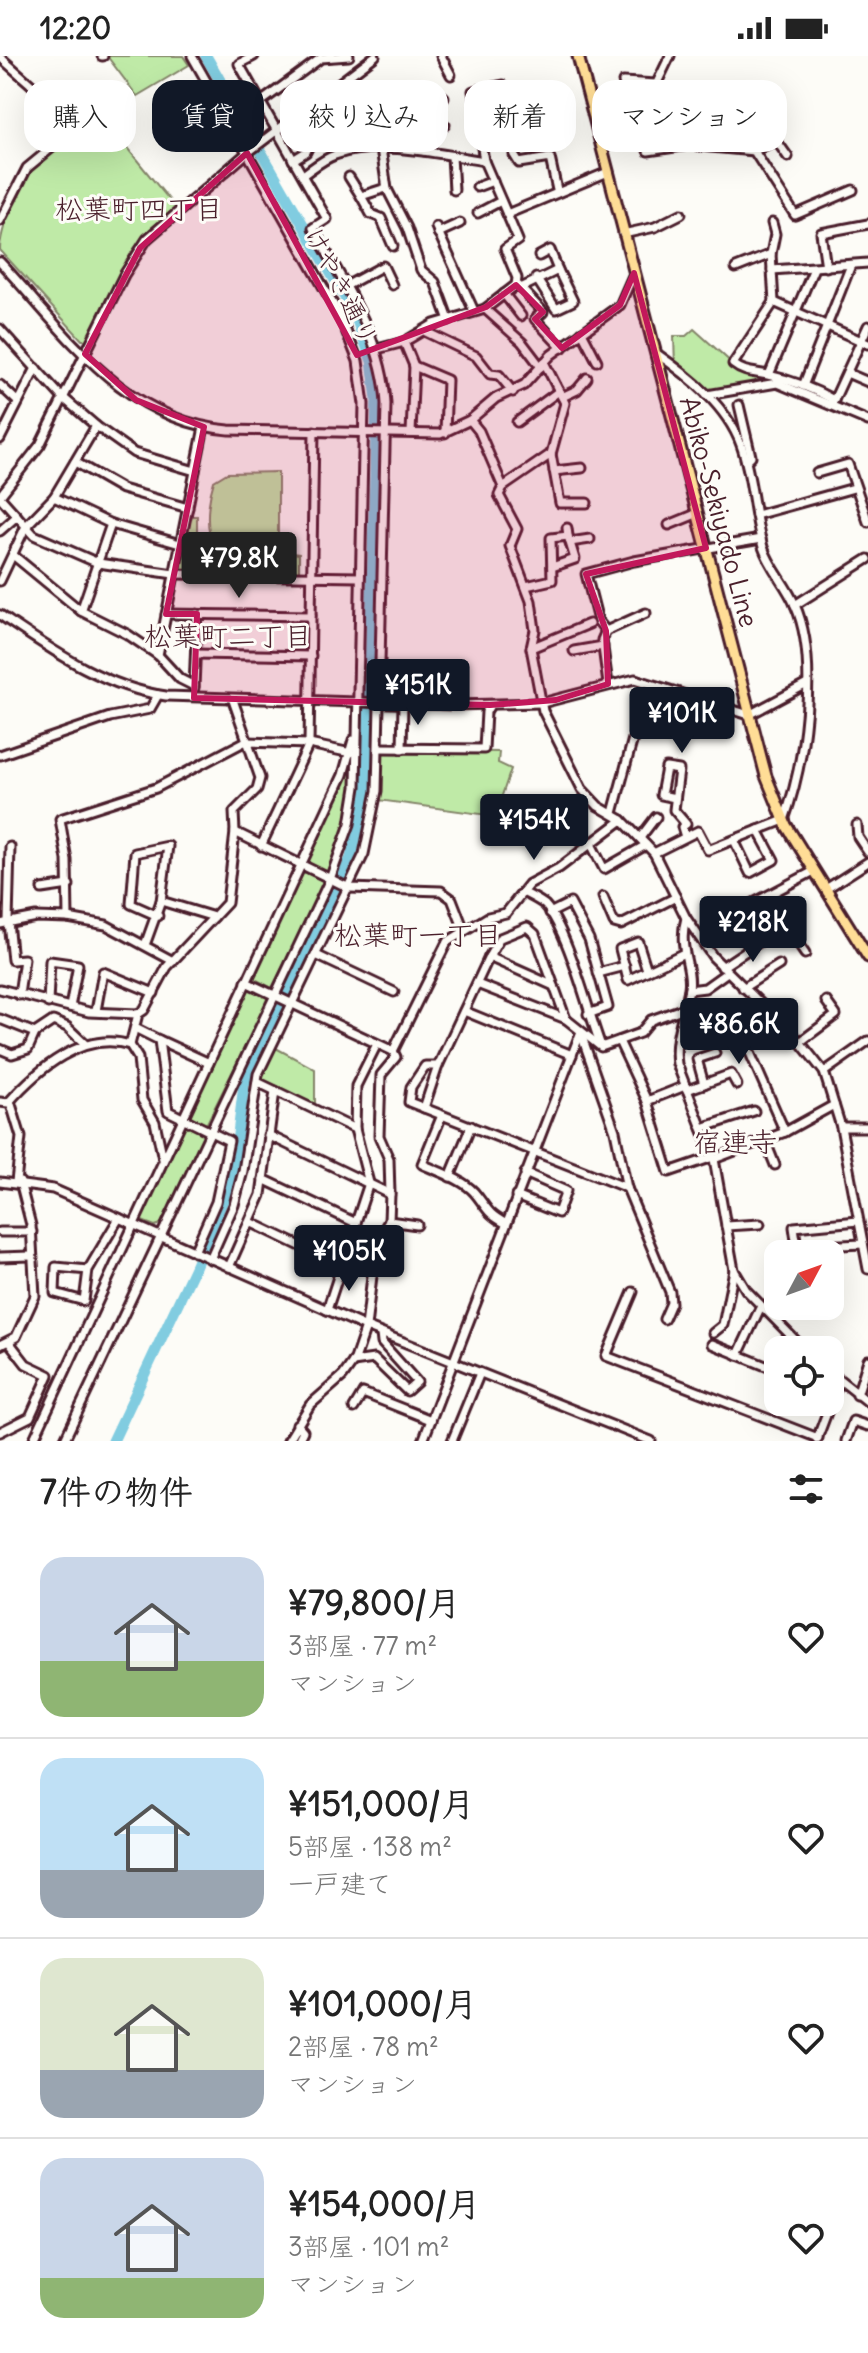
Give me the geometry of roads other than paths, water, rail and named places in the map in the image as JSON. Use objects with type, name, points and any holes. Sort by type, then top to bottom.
[{"type":"main road","name":"Abiko-Sekiyado Line","points":[[578,56],[766,776],[784,820],[868,957]]},
{"type":"street","name":"けやき通り","points":[[192,56],[208,80]]},
{"type":"street","points":[[248,80],[239,64],[254,56]]},
{"type":"street","points":[[264,100],[321,58],[349,56]]},
{"type":"street","points":[[441,56],[451,75]]},
{"type":"street","points":[[658,80],[670,56]]},
{"type":"street","points":[[0,57],[78,126],[27,168],[0,221]]},
{"type":"street","points":[[347,80],[371,57]]},
{"type":"street","points":[[208,1258],[234,1205],[243,1171],[257,1082],[373,824],[379,748],[385,387],[377,349],[313,228],[327,219],[264,107]]},
{"type":"street","points":[[264,141],[280,129]]},
{"type":"street","points":[[249,152],[173,214],[140,248],[33,458],[0,497],[34,535],[98,563],[174,574],[360,577]]},
{"type":"street","name":"けやき通り","points":[[256,152],[348,331],[361,376],[366,432],[360,577],[362,702]]},
{"type":"street","points":[[293,160],[306,152]]},
{"type":"street","points":[[303,175],[339,153],[352,152]]},
{"type":"street","points":[[379,152],[386,188],[407,228],[421,270],[435,282],[449,320]]},
{"type":"street","points":[[430,152],[484,161]]},
{"type":"street","points":[[483,152],[518,240],[505,249],[519,286],[543,312],[535,319],[562,348]]},
{"type":"street","points":[[755,152],[795,215],[853,190]]},
{"type":"street","points":[[784,152],[788,157]]},
{"type":"street","points":[[514,155],[519,163],[550,158],[557,190]]},
{"type":"street","points":[[452,156],[454,190]]},
{"type":"street","points":[[507,214],[557,190],[608,172]]},
{"type":"street","points":[[349,177],[371,214],[381,218],[393,246]]},
{"type":"street","points":[[477,187],[493,181]]},
{"type":"street","points":[[361,196],[386,188]]},
{"type":"street","points":[[478,213],[501,201]]},
{"type":"street","points":[[623,234],[655,227],[681,214]]},
{"type":"street","points":[[460,223],[437,230],[474,311]]},
{"type":"street","points":[[772,223],[775,234],[771,254],[774,302],[733,360],[735,366],[749,373],[769,375],[803,386],[868,421]]},
{"type":"street","points":[[826,267],[821,233],[868,224]]},
{"type":"street","points":[[536,278],[556,309],[573,301],[550,250],[539,256]]},
{"type":"street","points":[[736,268],[771,254]]},
{"type":"street","points":[[0,262],[85,354],[136,400],[163,415],[204,427],[411,433],[445,433],[470,420],[496,398],[513,392],[562,348],[620,305],[634,273]]},
{"type":"street","points":[[772,270],[868,263]]},
{"type":"street","points":[[803,386],[851,265]]},
{"type":"street","points":[[346,286],[383,266],[392,285]]},
{"type":"street","points":[[769,375],[814,268]]},
{"type":"street","points":[[377,349],[404,342],[426,332],[434,324],[485,309],[504,294],[558,270]]},
{"type":"street","points":[[504,294],[521,316]]},
{"type":"street","points":[[774,302],[865,343]]},
{"type":"street","points":[[485,309],[543,364],[560,394],[564,414],[551,454],[560,503],[587,503]]},
{"type":"street","points":[[833,403],[865,343],[868,326]]},
{"type":"street","points":[[0,329],[64,398],[96,426],[134,453],[195,471]]},
{"type":"street","points":[[426,332],[476,356],[490,374],[499,375],[513,392]]},
{"type":"street","points":[[582,332],[597,361]]},
{"type":"street","points":[[404,342],[414,366],[411,433]]},
{"type":"street","points":[[654,352],[707,395],[735,433],[746,461],[768,561],[795,605],[801,623],[807,684],[806,734],[784,820],[708,850],[698,831],[654,853]]},
{"type":"street","points":[[414,366],[447,380],[445,433]]},
{"type":"street","points":[[0,439],[36,368]]},
{"type":"street","points":[[847,373],[868,382]]},
{"type":"street","points":[[517,422],[560,394],[577,390],[587,378]]},
{"type":"street","points":[[707,395],[777,383],[833,403]]},
{"type":"street","points":[[0,385],[18,402]]},
{"type":"street","points":[[739,405],[751,456],[746,461]]},
{"type":"street","points":[[470,420],[479,431],[503,487],[499,501],[518,533],[510,550],[526,586],[535,630],[531,648],[542,703],[582,789],[598,806],[622,820],[654,853],[686,918],[724,970],[800,1042],[824,1072],[841,1127],[868,1269]]},
{"type":"street","points":[[0,581],[26,526],[54,497],[96,426]]},
{"type":"street","points":[[158,655],[204,427]]},
{"type":"street","points":[[261,846],[309,744],[314,431]]},
{"type":"street","points":[[503,487],[551,454]]},
{"type":"street","points":[[75,462],[122,489],[188,508]]},
{"type":"street","points":[[817,473],[848,464],[868,522]]},
{"type":"street","points":[[554,471],[582,468]]},
{"type":"street","points":[[756,515],[854,488]]},
{"type":"street","points":[[54,497],[111,524],[180,544]]},
{"type":"street","points":[[669,525],[696,514]]},
{"type":"street","points":[[0,531],[17,516]]},
{"type":"street","points":[[81,611],[111,524]]},
{"type":"street","points":[[526,586],[552,580],[551,538],[568,535],[590,539]]},
{"type":"street","points":[[552,567],[573,563],[568,535]]},
{"type":"street","points":[[608,684],[603,646],[606,631],[598,621],[586,574],[634,561],[761,539]]},
{"type":"street","points":[[13,555],[81,611],[127,634],[158,655],[180,679],[194,686]]},
{"type":"street","points":[[795,605],[868,559]]},
{"type":"street","points":[[606,631],[646,613]]},
{"type":"street","points":[[166,614],[311,616]]},
{"type":"street","points":[[194,698],[197,614]]},
{"type":"street","points":[[0,615],[89,672],[158,695],[233,700],[490,705],[542,703],[629,679],[649,681],[749,715],[807,684]]},
{"type":"street","points":[[531,648],[589,624]]},
{"type":"street","points":[[574,651],[603,646]]},
{"type":"street","points":[[196,654],[311,656]]},
{"type":"street","points":[[0,755],[110,717],[150,709],[158,695]]},
{"type":"street","points":[[163,1159],[155,1122],[142,1100],[138,1058],[130,1045],[138,1014],[173,961],[227,903],[235,832],[234,812],[260,785],[233,700]]},
{"type":"street","points":[[613,813],[635,731],[648,733],[651,722],[662,719],[699,724],[706,700]]},
{"type":"street","points":[[33,1441],[351,753],[362,702]]},
{"type":"street","points":[[64,1441],[209,1131],[332,881],[350,824],[362,702]]},
{"type":"street","points":[[402,749],[403,704]]},
{"type":"street","points":[[379,748],[484,749],[486,712],[490,705]]},
{"type":"street","points":[[68,918],[69,885],[60,819],[156,788],[246,742],[309,744],[351,753]]},
{"type":"street","points":[[675,798],[674,810],[686,824],[682,827],[685,837]]},
{"type":"street","points":[[590,842],[604,869],[643,842],[656,817]]},
{"type":"street","points":[[393,1051],[442,949],[464,930],[488,917],[506,913],[523,892],[622,820]]},
{"type":"street","points":[[857,825],[858,837],[868,852]]},
{"type":"street","points":[[734,840],[750,873],[774,860],[758,830]]},
{"type":"street","points":[[235,832],[347,887],[441,891],[452,899],[464,930]]},
{"type":"street","points":[[145,945],[158,916],[168,846],[135,853],[131,904],[158,916]]},
{"type":"street","points":[[10,847],[4,923],[12,960],[24,959],[19,995]]},
{"type":"street","points":[[826,889],[868,862]]},
{"type":"street","points":[[746,907],[814,871]]},
{"type":"street","points":[[42,889],[69,885]]},
{"type":"street","points":[[523,892],[544,904],[550,913],[564,942],[601,1047]]},
{"type":"street","points":[[603,897],[614,923],[621,925],[676,897]]},
{"type":"street","points":[[161,901],[214,917]]},
{"type":"street","points":[[550,913],[570,903],[589,939],[608,1007],[588,1014]]},
{"type":"street","points":[[760,941],[749,922],[773,907],[805,954]]},
{"type":"street","points":[[4,923],[36,917],[68,918],[106,925],[173,961]]},
{"type":"street","points":[[686,918],[682,954],[689,990],[675,1048],[686,1088],[713,1158],[734,1270],[723,1325],[713,1333]]},
{"type":"street","points":[[689,990],[705,988],[760,941],[798,925],[794,919]]},
{"type":"street","points":[[424,1108],[438,1066],[500,938],[527,927],[535,934],[566,1019]]},
{"type":"street","points":[[647,970],[638,942],[620,949],[628,980],[682,954]]},
{"type":"street","points":[[316,955],[394,992]]},
{"type":"street","points":[[489,957],[554,986]]},
{"type":"street","points":[[48,1003],[50,961],[78,965],[70,1007]]},
{"type":"street","points":[[743,988],[779,965]]},
{"type":"street","points":[[598,973],[625,966]]},
{"type":"street","points":[[96,1011],[103,972],[154,993]]},
{"type":"street","points":[[246,982],[393,1051],[396,1057],[381,1075],[379,1136],[389,1159],[389,1221],[376,1242],[366,1327],[353,1362],[310,1405],[288,1441]]},
{"type":"street","points":[[477,984],[566,1019],[601,1047]]},
{"type":"street","points":[[0,989],[70,1007],[138,1014]]},
{"type":"street","points":[[800,1042],[836,1015],[826,1001]]},
{"type":"street","points":[[601,1047],[640,1033],[651,1020],[682,1009]]},
{"type":"street","points":[[464,1011],[572,1055]]},
{"type":"street","points":[[0,1019],[35,1033]]},
{"type":"street","points":[[0,1049],[12,1054],[28,1049],[35,1033],[53,1021],[67,1027],[85,1044]]},
{"type":"street","points":[[782,1025],[747,1046],[785,1132]]},
{"type":"street","points":[[135,1028],[209,1063]]},
{"type":"street","points":[[423,1441],[505,1223],[581,1034]]},
{"type":"street","points":[[581,1034],[615,1131],[627,1188],[670,1292],[671,1303],[664,1319]]},
{"type":"street","points":[[159,1040],[168,1111],[229,1141],[216,1202],[195,1252]]},
{"type":"street","points":[[619,1041],[647,1101],[669,1172],[785,1132],[834,1105]]},
{"type":"street","points":[[824,1072],[868,1041]]},
{"type":"street","points":[[0,1102],[10,1101],[40,1072],[85,1044],[130,1045]]},
{"type":"street","points":[[327,1310],[369,1183],[355,1129],[356,1086],[377,1044]]},
{"type":"street","points":[[704,1084],[697,1059],[715,1053]]},
{"type":"street","points":[[438,1066],[425,1066],[411,1087],[409,1102],[627,1188]]},
{"type":"street","points":[[647,1101],[731,1074],[737,1085]]},
{"type":"street","points":[[257,1082],[355,1129]]},
{"type":"street","points":[[229,1267],[261,1195],[275,1091]]},
{"type":"street","points":[[0,1432],[30,1417],[49,1375],[26,1364],[4,1344],[21,1329],[35,1296],[32,1232],[18,1182],[21,1137],[10,1101]]},
{"type":"street","points":[[702,1128],[754,1111]]},
{"type":"street","points":[[442,1115],[422,1164],[474,1193],[485,1212],[505,1223]]},
{"type":"street","points":[[450,1177],[471,1126]]},
{"type":"street","points":[[841,1127],[868,1127]]},
{"type":"street","points":[[268,1135],[390,1194]]},
{"type":"street","points":[[765,1140],[775,1165]]},
{"type":"street","points":[[516,1196],[558,1213],[566,1191],[525,1173]]},
{"type":"street","points":[[263,1179],[356,1223]]},
{"type":"street","points":[[0,1182],[53,1189],[381,1334],[651,1441]]},
{"type":"street","points":[[88,1270],[56,1267],[55,1293],[84,1301],[88,1270],[119,1218]]},
{"type":"street","points":[[389,1221],[417,1225]]},
{"type":"street","points":[[858,1221],[794,1227],[797,1247],[863,1244]]},
{"type":"street","points":[[250,1222],[342,1266]]},
{"type":"street","points":[[726,1226],[760,1224]]},
{"type":"street","points":[[0,1232],[32,1232]]},
{"type":"street","points":[[0,1257],[31,1256]]},
{"type":"street","points":[[734,1270],[761,1306],[791,1336]]},
{"type":"street","points":[[633,1292],[606,1356],[817,1439],[825,1416]]},
{"type":"street","points":[[738,1355],[761,1306]]},
{"type":"street","points":[[353,1362],[374,1359],[407,1391],[417,1382],[382,1343],[381,1334]]},
{"type":"street","points":[[712,1344],[764,1365]]},
{"type":"street","points":[[857,1395],[868,1360]]},
{"type":"street","points":[[452,1441],[480,1373]]},
{"type":"street","points":[[844,1385],[868,1402]]},
{"type":"street","points":[[354,1408],[363,1393],[431,1420]]},
{"type":"street","points":[[846,1441],[853,1421],[868,1426]]},
{"type":"street","points":[[297,1424],[303,1431],[298,1441]]},
{"type":"waterway","points":[[113,1441],[195,1267],[233,1176],[244,1084],[351,858],[367,791],[377,399],[372,361],[355,315],[206,56]]},
{"type":"district","name":"松葉町四丁目","points":[[139,209]]},
{"type":"district","name":"松葉町二丁目","points":[[228,636]]},
{"type":"district","name":"松葉町一丁目","points":[[418,935]]},
{"type":"district","name":"宿連寺","points":[[735,1142]]}]
